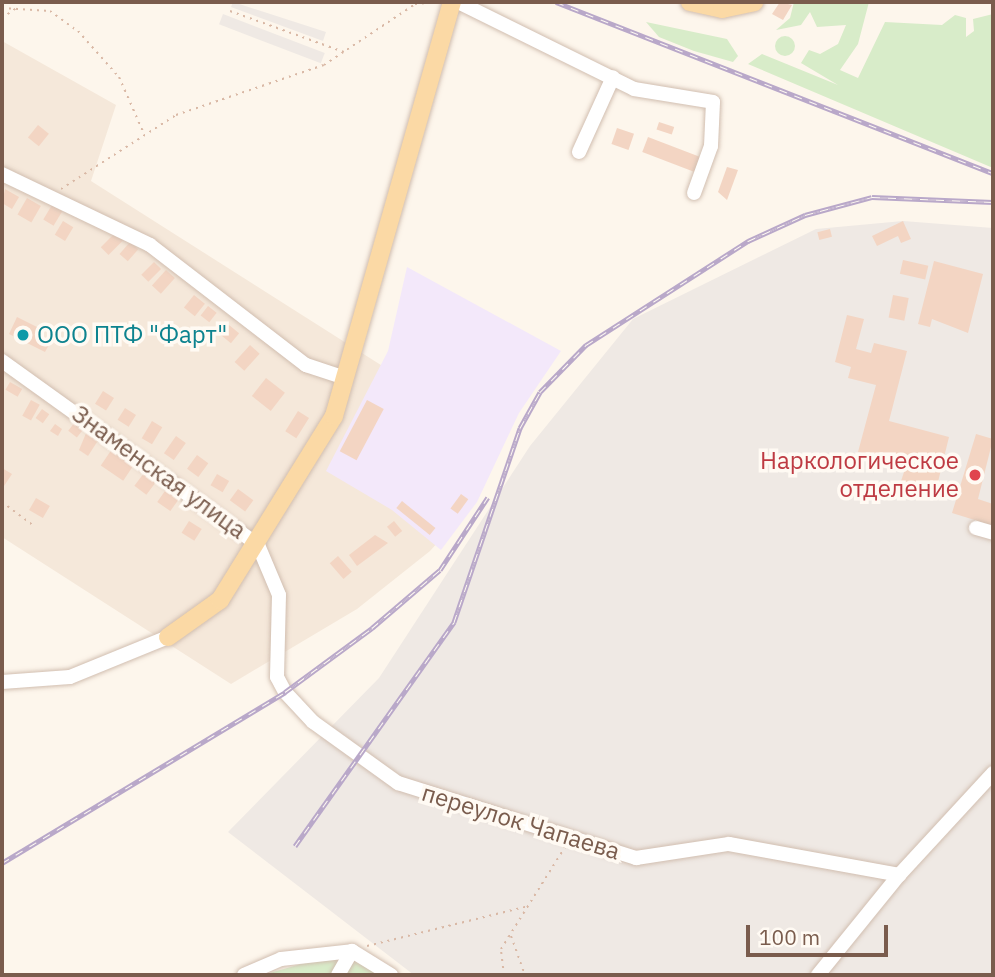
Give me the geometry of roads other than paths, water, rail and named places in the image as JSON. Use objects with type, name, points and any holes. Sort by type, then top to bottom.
[{"type":"main road","points":[[168,637],[220,600],[302,476],[345,378],[455,2]]},
{"type":"main road","points":[[690,2],[722,9],[754,2]]},
{"type":"street","points":[[455,2],[635,89],[713,102],[711,146],[694,193]]},
{"type":"street","points":[[579,152],[613,77]]},
{"type":"street","points":[[2,174],[150,245],[306,365],[345,378]]},
{"type":"street","name":"Знаменская улица","points":[[2,361],[258,545],[279,596],[277,677],[285,692]]},
{"type":"street","points":[[976,528],[993,533]]},
{"type":"street","points":[[2,682],[70,677],[168,637]]},
{"type":"street","name":"переулок Чапаева","points":[[285,692],[313,722],[398,783],[569,840],[636,858],[729,844],[899,875]]},
{"type":"street","points":[[818,975],[899,875],[993,773]]},
{"type":"street","points":[[338,975],[352,951]]},
{"type":"street","points":[[244,975],[281,960],[352,951],[391,975]]},
{"type":"railway","points":[[556,2],[993,173]]},
{"type":"railway","points":[[295,846],[454,622],[520,428],[540,392],[586,345],[748,241],[805,215],[872,197],[993,202]]},
{"type":"railway","points":[[2,863],[285,692],[372,628],[440,570],[488,497]]},
{"type":"place","name":"ООО ПТФ \"Фарт\"","points":[[23,335]]},
{"type":"place","name":"Наркологическое отделение","points":[[975,475]]}]
